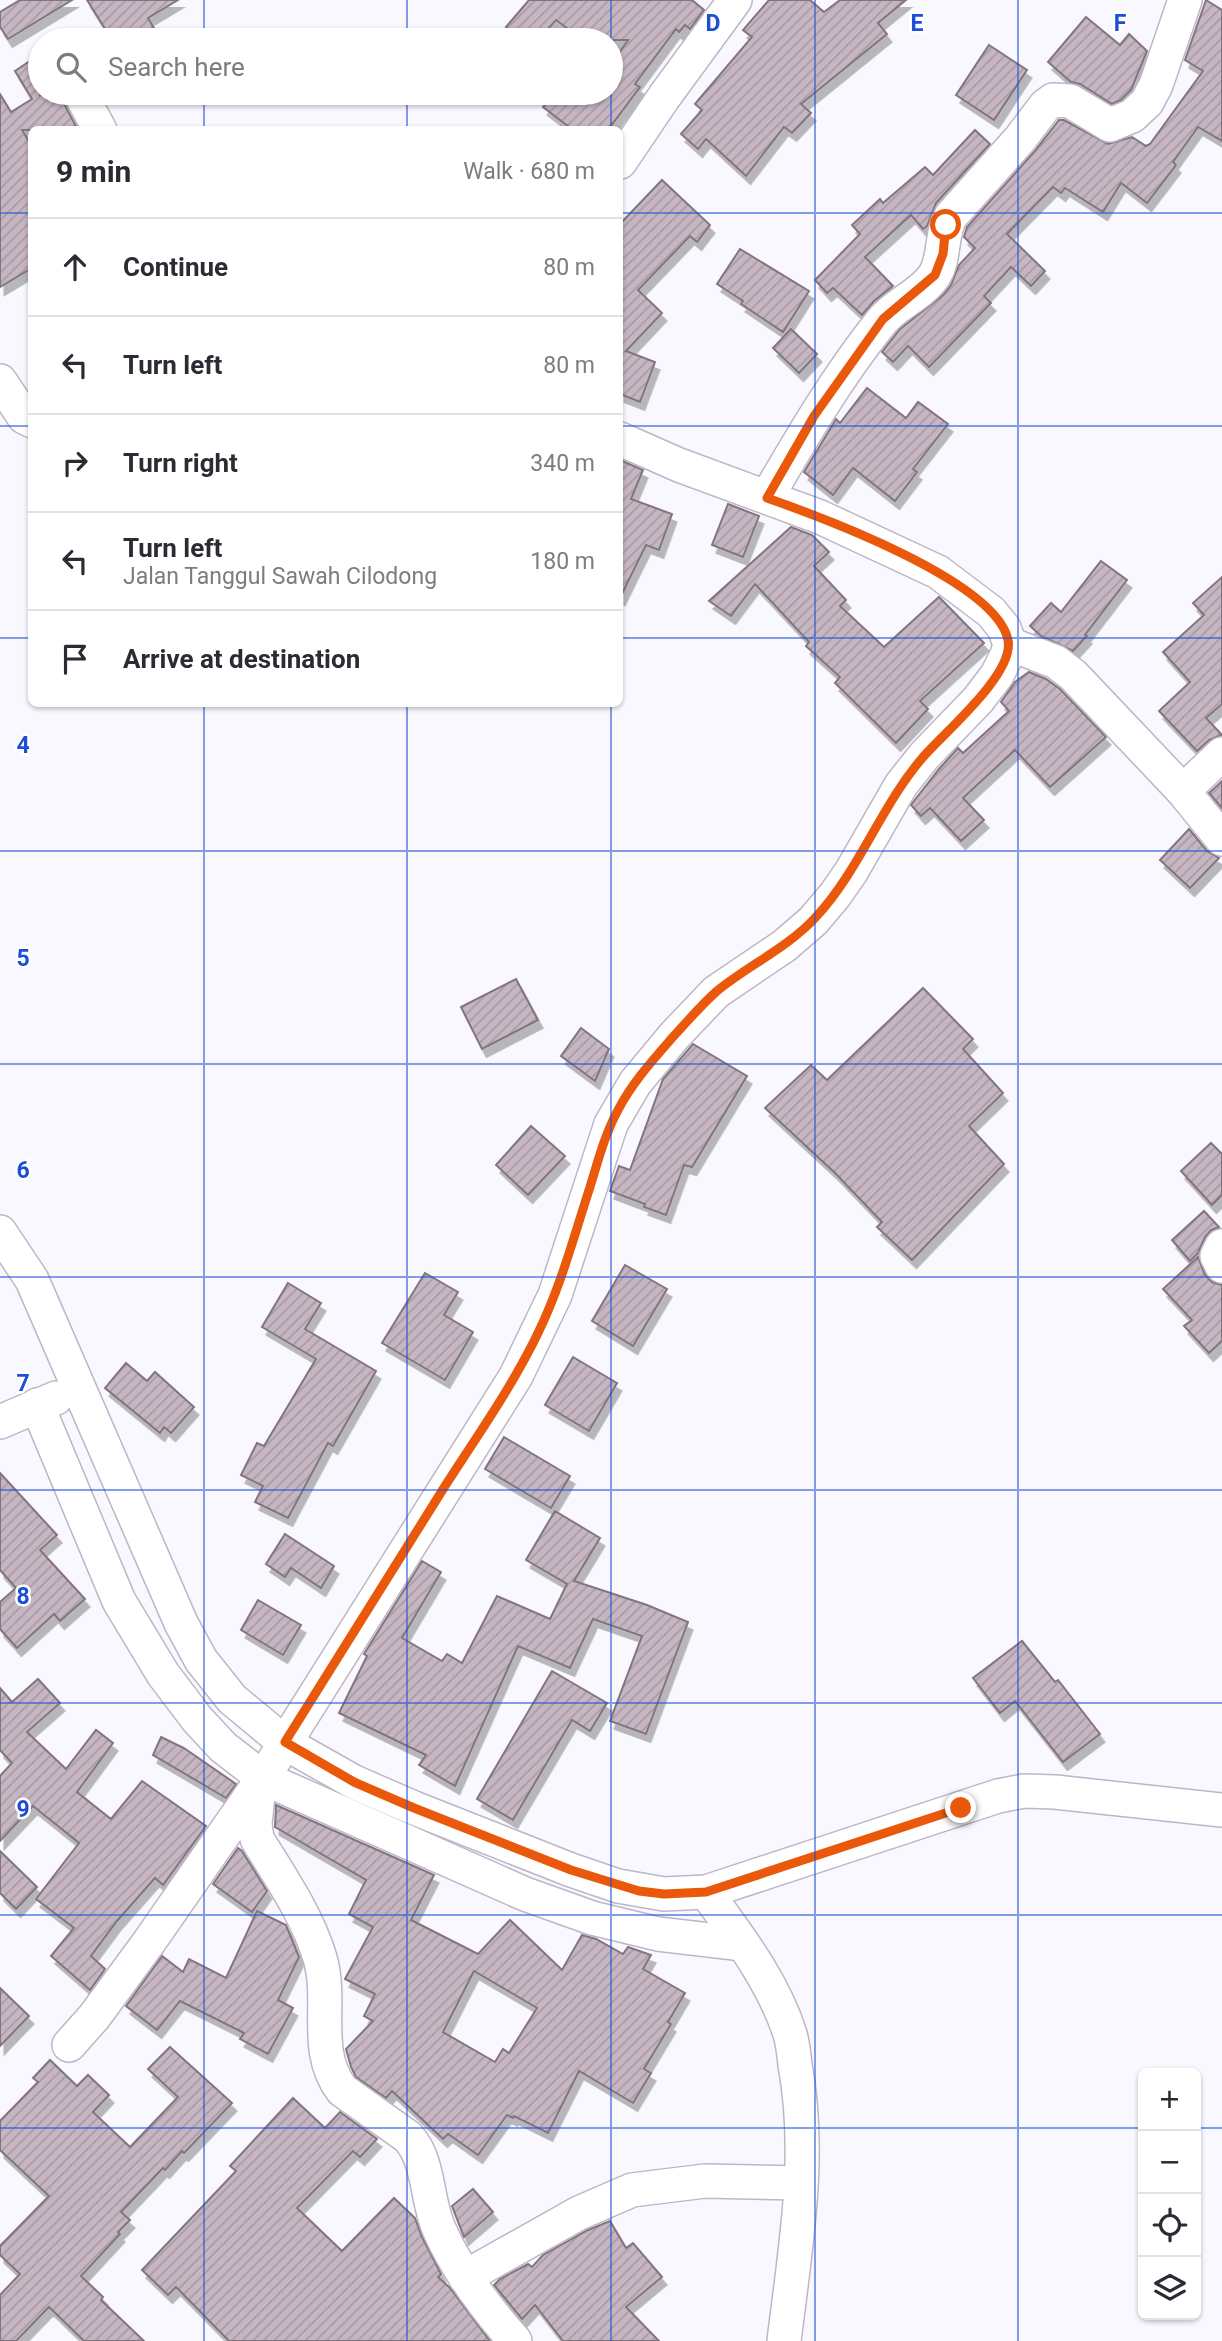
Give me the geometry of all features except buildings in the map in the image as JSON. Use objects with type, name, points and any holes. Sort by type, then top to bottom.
[{"type":"street","points":[[623,158],[735,0]]},
{"type":"street","points":[[767,498],[814,416],[883,319],[935,275],[943,254],[946,225],[951,216],[1053,100],[1070,101],[1110,125],[1132,116],[1147,102],[1156,85],[1185,0]]},
{"type":"street","points":[[86,105],[98,126]]},
{"type":"street","points":[[0,381],[28,419]]},
{"type":"street","points":[[69,2045],[102,2006],[261,1781],[516,1376],[555,1294],[611,1124],[635,1083],[674,1036],[716,992],[784,946],[813,921],[835,895],[901,785],[924,756],[978,700],[997,676],[1007,655],[1010,644],[1004,628],[991,612],[938,572],[820,517],[679,465],[623,440]]},
{"type":"street","points":[[1010,644],[1056,662],[1073,675],[1184,791],[1222,839]]},
{"type":"street","points":[[1184,791],[1222,754]]},
{"type":"street","points":[[0,1232],[32,1280],[162,1581],[201,1660],[232,1699],[285,1742],[354,1782],[571,1870],[618,1886],[664,1894],[706,1892],[998,1796],[1024,1791],[1222,1810]]},
{"type":"street","points":[[1222,1246],[1217,1256],[1222,1266]]},
{"type":"street","points":[[0,1422],[80,1388]]},
{"type":"street","points":[[37,1405],[119,1601],[163,1674],[197,1719],[261,1781],[396,1836],[525,1894],[592,1918],[658,1934],[743,1944]]},
{"type":"street","points":[[119,1601],[162,1581]]},
{"type":"street","points":[[261,1781],[255,1824],[257,1839],[308,1924],[321,1962],[324,2043],[334,2079],[342,2090],[408,2137],[415,2145],[440,2232],[489,2311],[515,2341]]},
{"type":"street","points":[[396,1836],[414,1808]]},
{"type":"street","points":[[706,1892],[755,1961],[770,1989],[790,2034],[801,2097],[802,2183],[784,2341]]},
{"type":"street","points":[[466,2277],[579,2213],[632,2190],[705,2181],[802,2183]]},
{"type":"route","points":[[946,225],[943,254],[935,275],[883,319],[814,416],[767,498],[820,517],[938,572],[991,612],[1004,628],[1010,644],[1007,655],[997,676],[978,700],[924,756],[901,785],[851,872],[813,921],[784,946],[716,992],[674,1036],[635,1083],[611,1124],[555,1294],[516,1376],[285,1742],[354,1782],[414,1808],[571,1870],[618,1886],[664,1894],[706,1892],[961,1808]]}]
